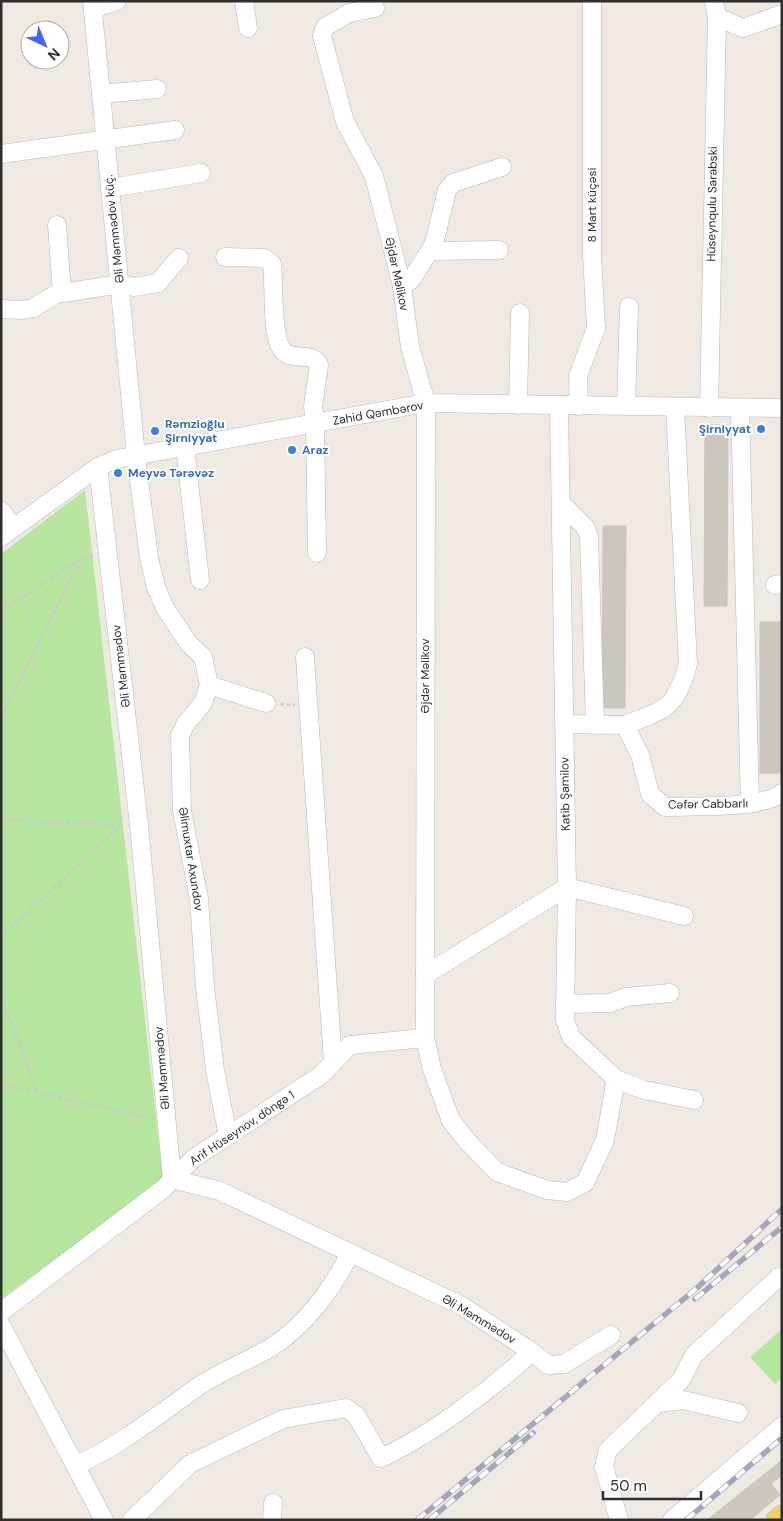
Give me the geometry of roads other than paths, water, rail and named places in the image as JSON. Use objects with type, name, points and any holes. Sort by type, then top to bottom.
[{"type":"main road","points":[[777,1520],[782,1516]]},
{"type":"street","points":[[92,5],[117,1]]},
{"type":"street","points":[[244,1],[248,28]]},
{"type":"street","name":"8 Mart küçəsi","points":[[579,406],[578,376],[596,328],[592,255],[592,1]]},
{"type":"street","name":"Əli Məmmədov küç.","points":[[92,5],[136,456]]},
{"type":"street","name":"Əjdər Məlikov","points":[[375,8],[349,13],[325,27],[322,36],[345,122],[374,176],[402,286],[410,347],[426,403],[425,1038],[432,1069],[452,1121],[463,1136],[497,1172],[547,1190],[567,1192],[585,1183],[605,1140],[616,1080]]},
{"type":"street","points":[[715,9],[743,28],[782,14]]},
{"type":"street","name":"Hüseynqulu Sarabski","points":[[709,408],[715,9]]},
{"type":"street","points":[[101,94],[158,89]]},
{"type":"street","points":[[1,154],[175,130]]},
{"type":"street","points":[[402,286],[411,280],[431,251],[436,240],[447,190],[453,183],[502,167]]},
{"type":"street","points":[[110,188],[201,173]]},
{"type":"street","points":[[57,225],[62,293]]},
{"type":"street","points":[[431,251],[499,250]]},
{"type":"street","points":[[226,257],[264,258],[272,264],[275,323],[280,346],[287,354],[311,358],[319,365],[313,406],[315,424],[317,553]]},
{"type":"street","points":[[1,308],[22,310],[33,308],[52,295],[62,293],[120,284],[134,288],[158,283],[179,258]]},
{"type":"street","points":[[626,406],[629,308]]},
{"type":"street","points":[[518,405],[520,313]]},
{"type":"street","name":"Zahid Qəmbərov","points":[[8,532],[98,467],[117,459],[426,403],[782,408]]},
{"type":"street","name":"Katib Şamilov","points":[[559,406],[567,887],[565,1020],[571,1037],[616,1080],[644,1090],[694,1100]]},
{"type":"street","points":[[564,724],[625,725],[666,709],[682,688],[688,664],[675,407]]},
{"type":"street","points":[[740,408],[750,804]]},
{"type":"street","points":[[186,447],[200,580]]},
{"type":"street","points":[[136,456],[149,558],[156,587],[176,626],[189,644],[203,657],[209,684],[266,703]]},
{"type":"street","name":"Əli Məmmədov","points":[[98,467],[139,825],[172,1179],[220,1190],[462,1306],[532,1352],[548,1365],[564,1364],[611,1335]]},
{"type":"street","points":[[561,503],[586,528],[589,537],[595,725]]},
{"type":"street","points":[[1,511],[8,532]]},
{"type":"street","points":[[305,657],[333,1062]]},
{"type":"street","name":"Əlimuxtar Axundov","points":[[209,684],[202,703],[180,736],[182,811],[199,898],[205,987],[215,1070],[228,1136]]},
{"type":"street","name":"Cəfər Cabbarlı","points":[[625,725],[640,754],[650,794],[665,807],[750,804],[777,797],[782,793]]},
{"type":"street","points":[[425,975],[567,887],[684,916]]},
{"type":"street","points":[[566,1004],[610,1003],[626,997],[670,993]]},
{"type":"street","name":"Arif Hüseynov, döngə 1","points":[[1,1312],[172,1179],[194,1158],[321,1075],[350,1045],[425,1038]]},
{"type":"street","points":[[75,1466],[100,1454],[198,1387],[270,1347],[319,1303],[342,1269],[350,1253]]},
{"type":"street","points":[[619,1520],[604,1467],[608,1450],[681,1380],[694,1354],[779,1277]]},
{"type":"street","points":[[1,1325],[104,1520]]},
{"type":"street","points":[[132,1520],[190,1464],[283,1419],[346,1408],[356,1415],[381,1458],[399,1450],[493,1387],[532,1352]]},
{"type":"street","points":[[659,1403],[683,1400],[738,1413]]},
{"type":"street","points":[[672,1520],[782,1426]]},
{"type":"railway","points":[[417,1520],[697,1288],[782,1209]]},
{"type":"railway","points":[[695,1299],[782,1227]]},
{"type":"railway","points":[[429,1520],[533,1433]]},
{"type":"railway","points":[[686,1520],[782,1438]]},
{"type":"place","name":"Şirniyyat","points":[[761,429]]},
{"type":"place","name":"Rəmzioğlu Şirniyyat","points":[[155,431]]},
{"type":"place","name":"Araz","points":[[292,450]]},
{"type":"place","name":"Meyvə Tərəvəz","points":[[118,473]]}]
